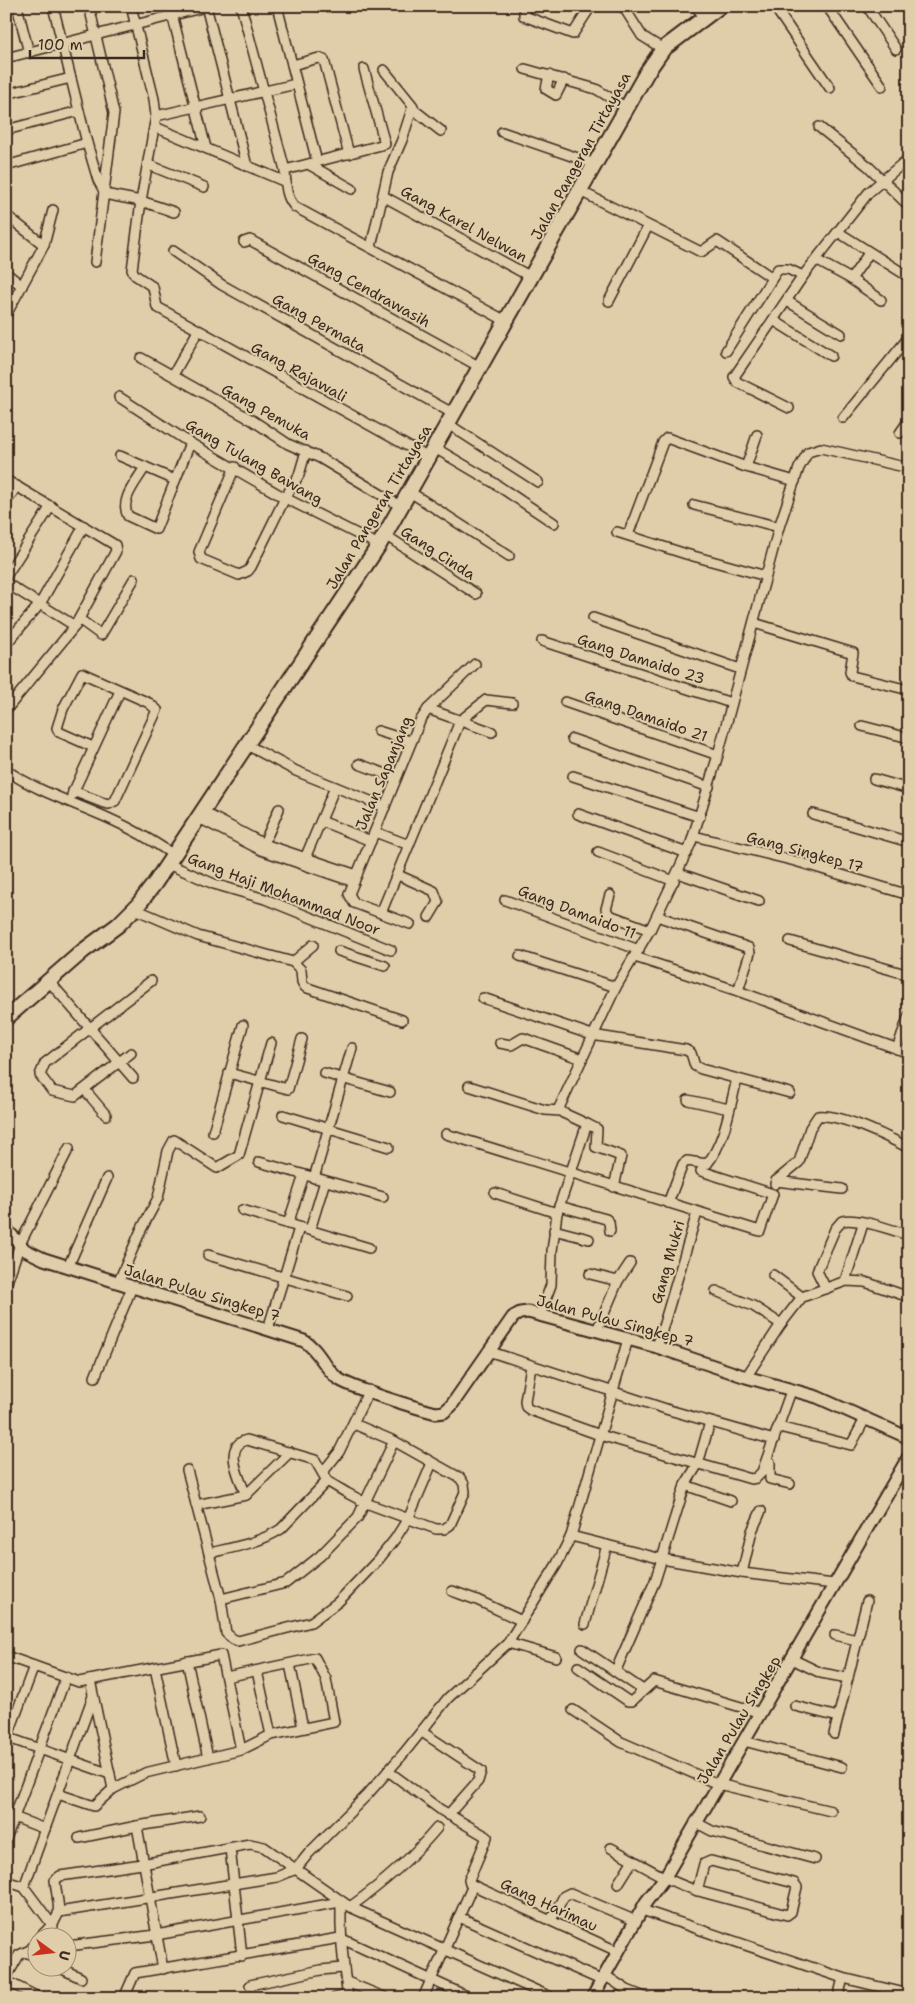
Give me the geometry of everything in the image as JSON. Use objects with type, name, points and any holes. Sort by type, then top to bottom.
[{"type":"main road","name":"Jalan Pangeran Tirtayasa","points":[[6,1018],[135,909],[171,859],[402,507],[647,72],[663,49],[720,6]]},
{"type":"street","points":[[17,6],[28,53]]},
{"type":"street","points":[[53,6],[87,143],[104,193]]},
{"type":"street","points":[[89,6],[114,113],[95,262]]},
{"type":"street","points":[[131,6],[156,116],[149,165],[141,201]]},
{"type":"street","points":[[6,58],[136,26],[171,11],[207,6],[247,166]]},
{"type":"street","points":[[242,6],[262,92],[285,170],[287,195],[295,207],[506,321]]},
{"type":"street","points":[[277,6],[292,65],[313,164],[352,189]]},
{"type":"street","points":[[524,6],[524,16],[562,32],[573,34],[591,6]]},
{"type":"street","points":[[623,6],[642,36],[663,49]]},
{"type":"street","points":[[695,6],[705,17]]},
{"type":"street","points":[[774,6],[830,88]]},
{"type":"street","points":[[828,6],[882,86]]},
{"type":"street","points":[[867,6],[896,49]]},
{"type":"street","points":[[171,11],[206,148]]},
{"type":"street","points":[[292,65],[319,58],[324,60],[348,154]]},
{"type":"street","points":[[525,69],[596,89],[627,108]]},
{"type":"street","points":[[285,170],[385,144],[364,70]]},
{"type":"street","points":[[371,247],[388,172],[413,109],[412,101],[384,70]]},
{"type":"street","points":[[549,75],[546,90],[556,95],[564,79]]},
{"type":"street","points":[[6,94],[71,78]]},
{"type":"street","points":[[156,116],[296,84]]},
{"type":"street","points":[[413,109],[441,131]]},
{"type":"street","points":[[6,130],[79,111]]},
{"type":"street","points":[[155,127],[286,182]]},
{"type":"street","points":[[819,127],[868,166],[909,206]]},
{"type":"street","points":[[502,132],[595,164]]},
{"type":"street","points":[[6,166],[87,143]]},
{"type":"street","points":[[789,408],[734,380],[737,371],[803,276],[869,192],[909,158]]},
{"type":"street","points":[[149,165],[204,187]]},
{"type":"street","points":[[580,191],[701,252],[717,241],[771,277]]},
{"type":"street","points":[[104,193],[141,201],[174,212]]},
{"type":"street","name":"Gang Karel Nelwan","points":[[384,196],[531,277]]},
{"type":"street","name":"Gang Rajawali","points":[[141,201],[132,270],[135,275],[153,287],[156,308],[432,453],[498,485],[554,523]]},
{"type":"street","points":[[6,315],[44,245],[53,210]]},
{"type":"street","points":[[6,215],[44,245]]},
{"type":"street","points":[[609,301],[648,226]]},
{"type":"street","points":[[838,232],[909,277]]},
{"type":"street","name":"Gang Cendrawasih","points":[[244,242],[250,240],[480,367]]},
{"type":"street","name":"Gang Permata","points":[[173,251],[222,285],[451,419],[538,482]]},
{"type":"street","points":[[851,279],[869,253]]},
{"type":"street","points":[[816,260],[851,279],[881,300]]},
{"type":"street","points":[[726,351],[771,277],[782,268],[803,276]]},
{"type":"street","points":[[6,273],[22,286]]},
{"type":"street","points":[[787,301],[841,334]]},
{"type":"street","points":[[773,320],[831,356]]},
{"type":"street","points":[[173,375],[198,331]]},
{"type":"street","points":[[843,418],[909,337]]},
{"type":"street","name":"Gang Pemuka","points":[[141,358],[252,420],[288,444],[306,451],[402,507]]},
{"type":"street","name":"Gang Tulang Bawang","points":[[120,396],[190,443],[235,467],[285,498],[382,540]]},
{"type":"street","points":[[900,433],[909,420]]},
{"type":"street","points":[[746,467],[757,434]]},
{"type":"street","points":[[628,535],[663,442],[667,438],[746,467],[794,481]]},
{"type":"street","points":[[145,467],[129,494],[125,508],[128,516],[156,529],[190,443]]},
{"type":"street","points":[[552,1113],[559,1108],[592,1035],[616,987],[650,930],[694,836],[718,755],[779,527],[803,458],[812,449],[821,448],[909,468]]},
{"type":"street","points":[[235,467],[201,543],[199,552],[201,559],[239,575],[248,572],[285,498],[299,475],[306,451]]},
{"type":"street","points":[[120,456],[175,480]]},
{"type":"street","points":[[6,480],[115,545],[116,551],[77,623],[8,704]]},
{"type":"street","points":[[6,502],[17,486]]},
{"type":"street","points":[[410,492],[509,556]]},
{"type":"street","points":[[694,505],[779,527]]},
{"type":"street","points":[[6,576],[51,506]]},
{"type":"street","points":[[6,644],[40,604],[84,526]]},
{"type":"street","points":[[617,532],[686,554],[766,576]]},
{"type":"street","name":"Gang Cinda","points":[[382,540],[476,594]]},
{"type":"street","points":[[6,582],[40,604],[101,635],[134,579]]},
{"type":"street","points":[[593,618],[740,670]]},
{"type":"street","points":[[754,623],[852,652],[854,653],[850,672],[852,676],[909,690]]},
{"type":"street","name":"Gang Damaido 23","points":[[542,641],[731,703]]},
{"type":"street","name":"Jalan Sapanjang","points":[[356,879],[410,742],[428,709],[475,664]]},
{"type":"street","points":[[73,791],[104,804],[115,801],[156,714],[155,706],[82,673],[56,725],[59,732],[93,747]]},
{"type":"street","points":[[69,802],[120,691]]},
{"type":"street","points":[[381,914],[460,721],[486,700],[512,703]]},
{"type":"street","name":"Gang Damaido 21","points":[[565,702],[718,755]]},
{"type":"street","points":[[428,709],[492,732]]},
{"type":"street","points":[[862,726],[909,738]]},
{"type":"street","points":[[378,731],[410,742]]},
{"type":"street","points":[[572,739],[709,787]]},
{"type":"street","points":[[247,745],[296,771],[385,806]]},
{"type":"street","points":[[359,764],[396,778]]},
{"type":"street","name":"Gang Haji Mohammad Noor","points":[[6,770],[24,782],[137,831],[171,859],[214,884],[265,899],[362,940],[391,950]]},
{"type":"street","points":[[573,776],[700,817]]},
{"type":"street","points":[[874,779],[909,789]]},
{"type":"street","points":[[304,861],[334,786]]},
{"type":"street","points":[[262,847],[279,809]]},
{"type":"street","points":[[578,814],[687,853]]},
{"type":"street","points":[[813,814],[909,842]]},
{"type":"street","points":[[201,815],[262,847],[356,879],[349,894],[354,903],[410,924]]},
{"type":"street","points":[[321,821],[409,845]]},
{"type":"street","name":"Gang Singkep 17","points":[[694,836],[795,862],[909,895]]},
{"type":"street","points":[[598,852],[759,901]]},
{"type":"street","points":[[398,874],[434,891],[438,902],[430,917]]},
{"type":"street","points":[[610,895],[606,909],[609,915],[650,930]]},
{"type":"street","name":"Gang Damaido 11","points":[[505,900],[637,954],[909,1053]]},
{"type":"street","points":[[135,909],[198,936],[293,962],[301,970],[302,982],[305,987],[402,1020]]},
{"type":"street","points":[[657,916],[749,948],[750,954],[738,991]]},
{"type":"street","points":[[356,956],[362,940]]},
{"type":"street","points":[[790,941],[909,975]]},
{"type":"street","points":[[293,962],[313,945]]},
{"type":"street","points":[[339,950],[385,966]]},
{"type":"street","points":[[520,956],[616,987]]},
{"type":"street","points":[[49,981],[134,1078]]},
{"type":"street","points":[[131,1053],[118,1061],[86,1090],[75,1096],[63,1095],[52,1091],[40,1075],[45,1063],[151,981]]},
{"type":"street","points":[[483,998],[592,1035],[686,1050],[691,1053],[697,1068],[790,1093]]},
{"type":"street","points":[[898,1049],[909,1015]]},
{"type":"street","points":[[212,1132],[243,1025]]},
{"type":"street","points":[[229,1073],[288,1089],[302,1038]]},
{"type":"street","points":[[500,1043],[511,1045],[523,1038],[582,1059]]},
{"type":"street","points":[[118,1283],[141,1230],[158,1198],[168,1151],[174,1140],[217,1168],[239,1155],[271,1043]]},
{"type":"street","points":[[314,1178],[352,1048]]},
{"type":"street","points":[[324,1073],[390,1092]]},
{"type":"street","points":[[668,1203],[683,1164],[687,1161],[707,1164],[712,1159],[737,1079]]},
{"type":"street","points":[[469,1086],[587,1124],[597,1129],[596,1147],[621,1156],[614,1187]]},
{"type":"street","points":[[86,1090],[106,1115]]},
{"type":"street","points":[[688,1100],[729,1109]]},
{"type":"street","points":[[283,1115],[389,1147]]},
{"type":"street","points":[[446,1134],[757,1232],[761,1229],[776,1181],[800,1162],[810,1128],[818,1116],[828,1116],[871,1130],[909,1148]]},
{"type":"street","points":[[540,1314],[551,1285],[554,1230],[558,1209],[587,1124]]},
{"type":"street","points":[[6,1285],[20,1244],[69,1148]]},
{"type":"street","points":[[259,1162],[383,1197]]},
{"type":"street","points":[[701,1171],[773,1194]]},
{"type":"street","points":[[288,1224],[304,1175]]},
{"type":"street","points":[[68,1267],[107,1178]]},
{"type":"street","points":[[310,1230],[325,1181]]},
{"type":"street","points":[[776,1181],[842,1189]]},
{"type":"street","points":[[495,1193],[606,1219],[609,1222],[610,1231]]},
{"type":"street","points":[[242,1210],[369,1248]]},
{"type":"street","name":"Gang Mukri","points":[[657,1347],[697,1213]]},
{"type":"street","points":[[826,1289],[818,1271],[835,1230],[845,1220],[908,1235]]},
{"type":"street","points":[[845,1281],[863,1224]]},
{"type":"street","points":[[268,1329],[299,1228]]},
{"type":"street","name":"Jalan Pulau Singkep 7","points":[[6,1229],[32,1254],[304,1341],[311,1345],[326,1367],[349,1385],[425,1410],[444,1412],[451,1406],[513,1317],[520,1313],[540,1314],[657,1347],[746,1377],[817,1397],[866,1417],[909,1438]]},
{"type":"street","points":[[554,1230],[589,1238]]},
{"type":"street","points":[[208,1255],[347,1296]]},
{"type":"street","points":[[597,1330],[618,1281],[630,1263]]},
{"type":"street","points":[[590,1274],[618,1281]]},
{"type":"street","points":[[773,1275],[802,1297]]},
{"type":"street","points":[[746,1377],[781,1324],[802,1297],[845,1281],[865,1282],[909,1296]]},
{"type":"street","points":[[95,1377],[132,1287]]},
{"type":"street","points":[[716,1292],[753,1306],[781,1324]]},
{"type":"street","points":[[59,1912],[277,1877],[296,1869],[309,1852],[388,1771],[422,1732],[448,1698],[508,1643],[522,1621],[564,1553],[571,1536],[628,1339]]},
{"type":"street","points":[[488,1351],[613,1392],[774,1440]]},
{"type":"street","points":[[532,1366],[525,1401],[526,1407],[600,1435],[754,1479],[762,1472],[791,1391]]},
{"type":"street","points":[[210,1553],[256,1542],[281,1529],[325,1476],[354,1424],[369,1390]]},
{"type":"street","points":[[778,1427],[851,1445],[866,1417]]},
{"type":"street","points":[[616,1670],[655,1580],[685,1485],[698,1464],[710,1422]]},
{"type":"street","points":[[246,1495],[235,1467],[235,1447],[239,1442],[257,1442],[314,1460],[325,1476],[366,1503],[436,1529],[444,1529],[450,1525],[465,1492],[464,1484],[460,1478],[394,1441],[354,1424]]},
{"type":"street","points":[[221,1599],[292,1580],[336,1541],[358,1517],[394,1441]]},
{"type":"street","points":[[771,1449],[768,1476],[775,1482],[790,1484]]},
{"type":"street","points":[[196,1505],[246,1495],[290,1452]]},
{"type":"street","name":"Jalan Pulau Singkep","points":[[592,1998],[605,1979],[642,1910],[665,1878],[695,1822],[761,1713],[909,1456]]},
{"type":"street","points":[[187,1470],[210,1553],[221,1599],[226,1633],[229,1637],[238,1641],[312,1622],[338,1602],[380,1559],[409,1518],[432,1462]]},
{"type":"street","points":[[685,1485],[732,1501]]},
{"type":"street","points":[[742,1573],[752,1531],[761,1511]]},
{"type":"street","points":[[571,1536],[662,1559],[742,1573],[834,1584]]},
{"type":"street","points":[[585,1624],[607,1545]]},
{"type":"street","points":[[452,1592],[486,1604],[522,1621]]},
{"type":"street","points":[[834,1734],[867,1601]]},
{"type":"street","points":[[835,1635],[857,1640]]},
{"type":"street","points":[[508,1643],[556,1657]]},
{"type":"street","points":[[582,1649],[616,1670],[643,1690]]},
{"type":"street","points":[[6,1656],[79,1682],[221,1655],[241,1750]]},
{"type":"street","points":[[58,1794],[94,1806],[113,1789],[144,1773],[241,1750],[271,1735],[334,1722],[326,1679],[315,1658],[226,1678]]},
{"type":"street","points":[[792,1659],[821,1673],[848,1678]]},
{"type":"street","points":[[187,1661],[208,1758]]},
{"type":"street","points":[[290,1664],[303,1728]]},
{"type":"street","points":[[34,1666],[7,1738],[110,1774]]},
{"type":"street","points":[[578,1667],[626,1700],[632,1701],[643,1690],[656,1682],[761,1713]]},
{"type":"street","points":[[155,1668],[176,1766]]},
{"type":"street","points":[[257,1671],[271,1735]]},
{"type":"street","points":[[6,1839],[10,1816],[40,1749],[66,1677]]},
{"type":"street","points":[[90,1680],[113,1789]]},
{"type":"street","points":[[24,1887],[93,1696]]},
{"type":"street","points":[[795,1706],[838,1717]]},
{"type":"street","points":[[573,1710],[621,1742],[718,1784],[831,1811]]},
{"type":"street","points":[[422,1732],[481,1771],[478,1780],[448,1815]]},
{"type":"street","points":[[744,1741],[842,1767]]},
{"type":"street","points":[[388,1771],[448,1815],[487,1837],[459,1917],[423,1998]]},
{"type":"street","points":[[10,1816],[45,1828]]},
{"type":"street","points":[[79,1838],[200,1816]]},
{"type":"street","points":[[695,1822],[712,1831],[815,1859]]},
{"type":"street","points":[[137,1826],[142,1864],[163,1969]]},
{"type":"street","points":[[350,1907],[416,1852],[437,1828]]},
{"type":"street","points":[[53,1926],[59,1912],[57,1877],[142,1864],[250,1844],[264,1847],[350,1907],[553,1998]]},
{"type":"street","points":[[230,1848],[242,1956]]},
{"type":"street","points":[[611,1848],[673,1883],[697,1891],[787,1915],[791,1912],[797,1887],[794,1883],[711,1860],[704,1864],[697,1891]]},
{"type":"street","points":[[618,1884],[633,1860]]},
{"type":"street","points":[[6,1881],[24,1887],[53,1926]]},
{"type":"street","name":"Gang Harimau","points":[[471,1884],[619,1952]]},
{"type":"street","points":[[551,1920],[567,1893],[574,1894],[636,1921]]},
{"type":"street","points":[[78,1945],[156,1935],[341,1902]]},
{"type":"street","points":[[335,1998],[348,1996],[347,1982],[342,1968],[340,1938],[341,1902]]},
{"type":"street","points":[[642,1910],[843,1978],[909,1994]]},
{"type":"street","points":[[459,1917],[647,1998]]},
{"type":"street","points":[[124,1998],[133,1974],[340,1938],[470,1998]]},
{"type":"street","points":[[26,1952],[19,1955],[6,1980],[40,1998]]},
{"type":"street","points":[[250,1985],[342,1968]]},
{"type":"street","points":[[77,1976],[81,1978]]},
{"type":"street","points":[[838,1998],[843,1978]]},
{"type":"street","points":[[347,1982],[386,1998]]}]
